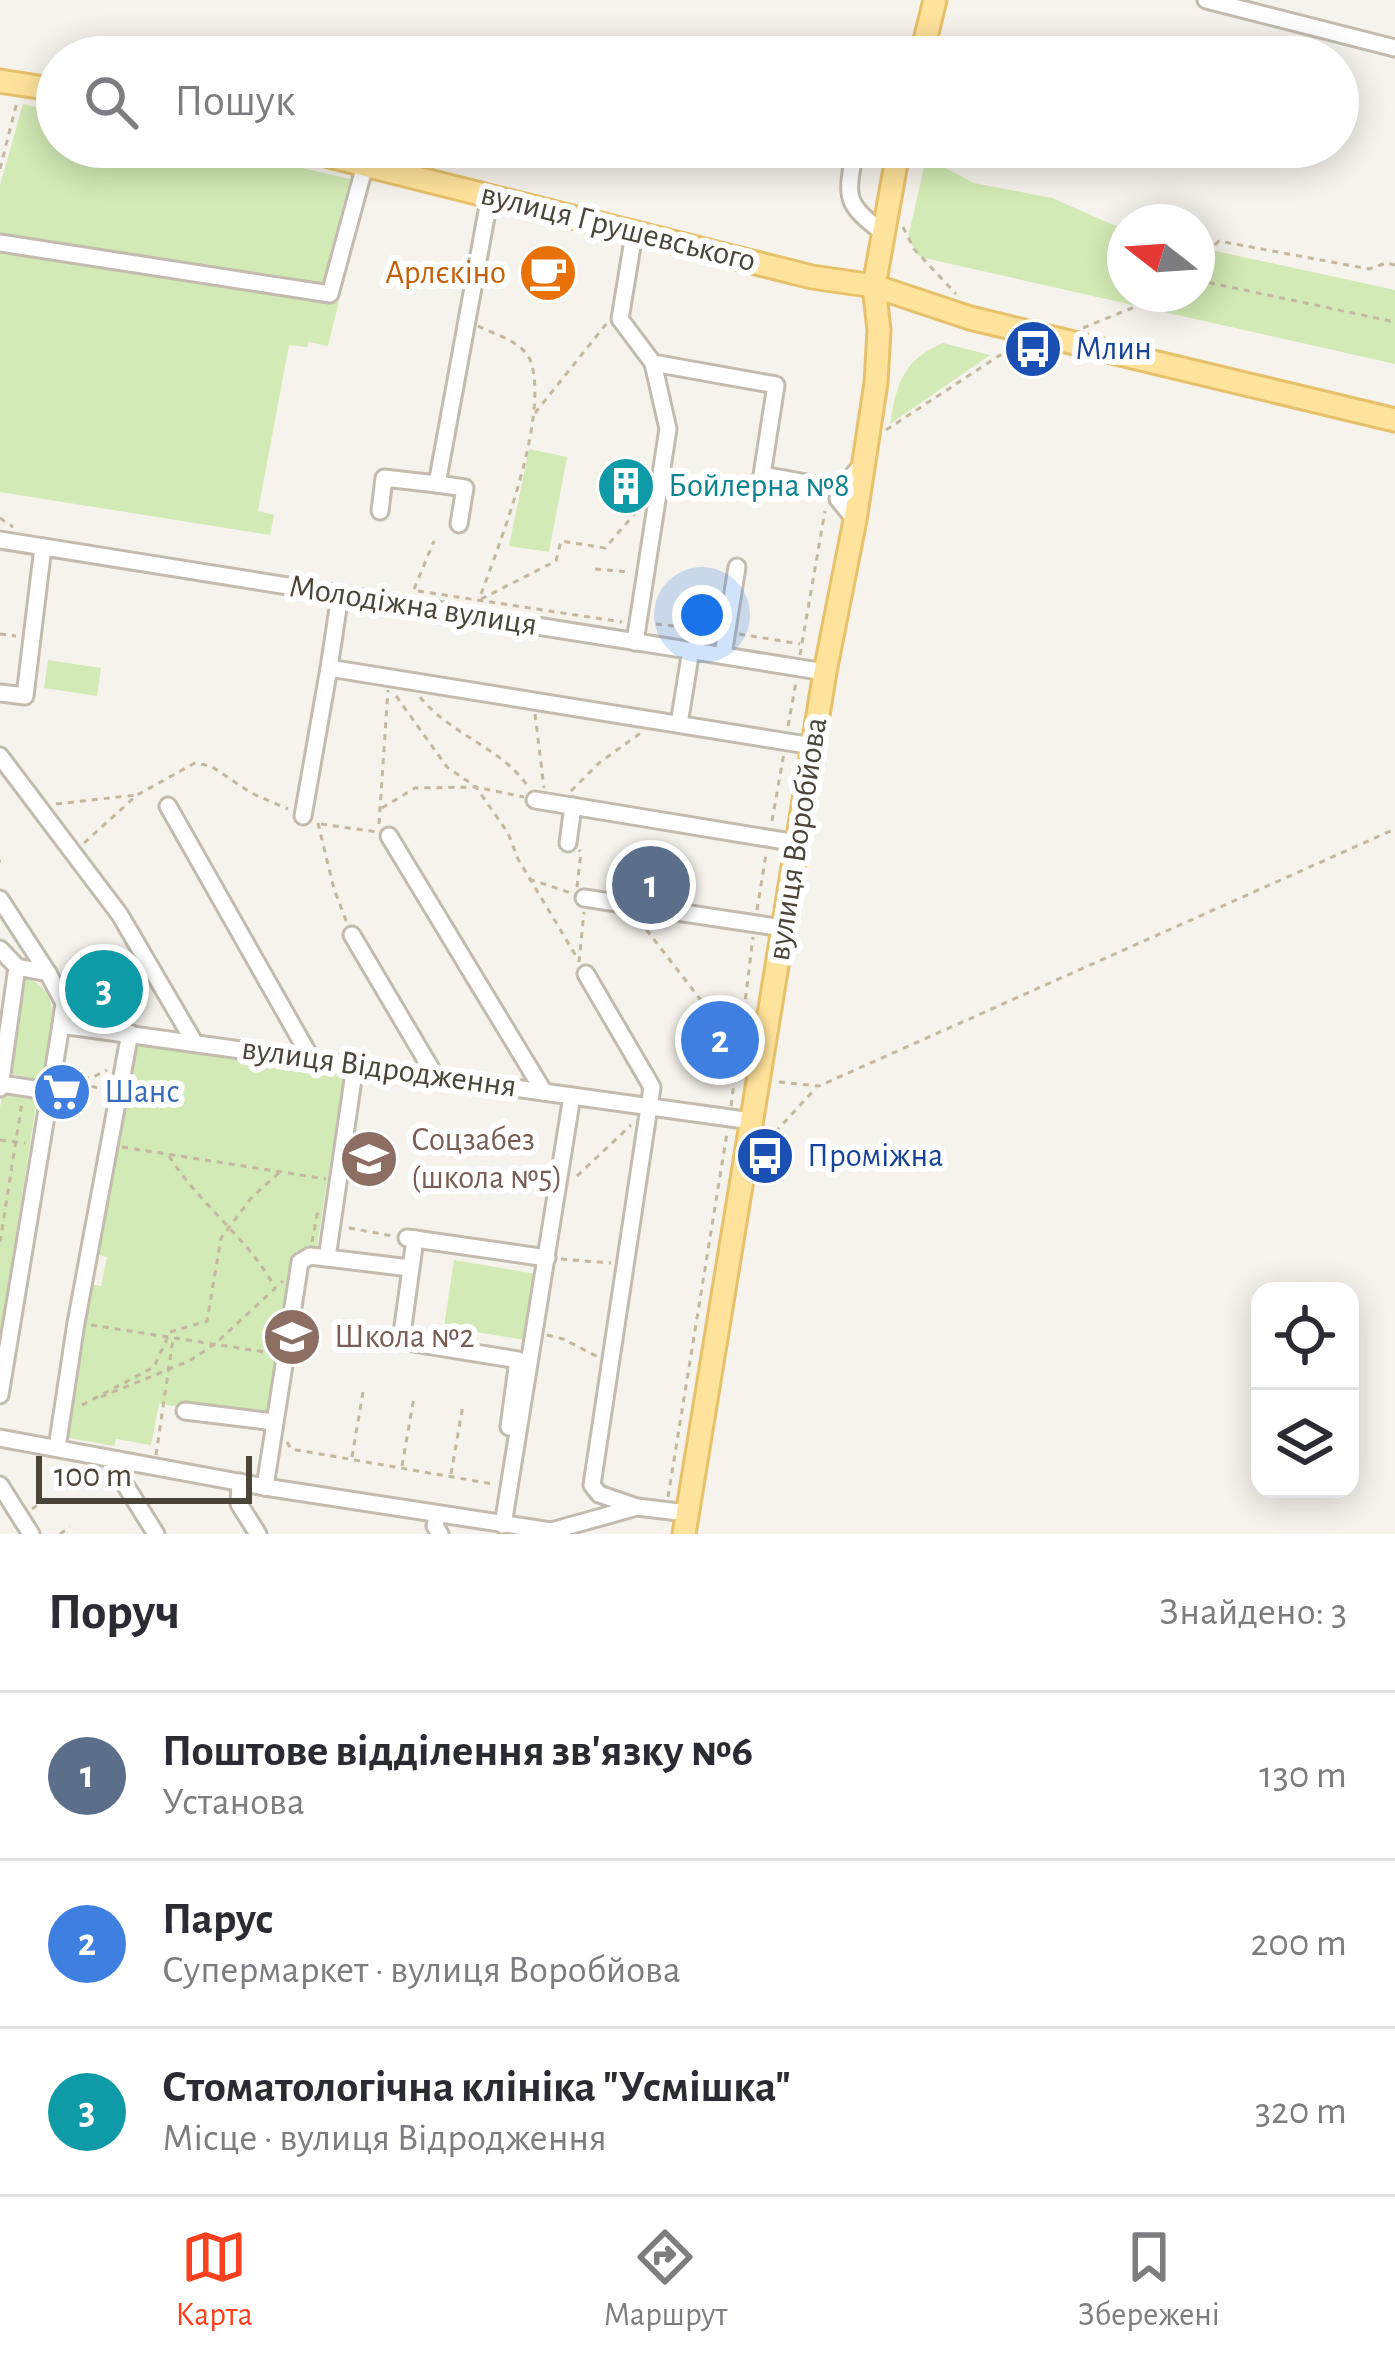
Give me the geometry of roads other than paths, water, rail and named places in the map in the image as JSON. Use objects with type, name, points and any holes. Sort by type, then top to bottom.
[{"type":"main road","points":[[926,36],[935,0]]},
{"type":"main road","points":[[0,81],[36,85]]},
{"type":"main road","name":"вулиця Грушевського","points":[[381,168],[812,277],[874,286],[970,318],[1395,420]]},
{"type":"main road","name":"вулиця Воробйова","points":[[679,1519],[741,1119],[758,1080],[825,672],[855,520],[879,330],[874,286],[892,227],[897,168]]},
{"type":"street","points":[[1206,0],[1348,36]]},
{"type":"street","points":[[1359,39],[1395,48]]},
{"type":"street","points":[[0,243],[330,294],[364,168]]},
{"type":"street","points":[[852,168],[848,195],[856,212],[892,227]]},
{"type":"street","points":[[437,484],[490,195]]},
{"type":"street","points":[[634,234],[620,319],[653,363],[668,429],[635,642]]},
{"type":"street","points":[[653,363],[776,385],[762,475],[840,489]]},
{"type":"street","points":[[855,520],[838,499],[864,453]]},
{"type":"street","points":[[380,511],[384,478],[465,488],[459,524]]},
{"type":"street","name":"Молодіжна вулиця","points":[[0,540],[340,595],[478,608],[635,642],[825,672]]},
{"type":"street","points":[[0,693],[25,696],[43,547]]},
{"type":"street","points":[[723,655],[737,567]]},
{"type":"street","points":[[303,816],[340,595]]},
{"type":"street","points":[[679,724],[691,650]]},
{"type":"street","points":[[328,668],[813,746]]},
{"type":"street","points":[[0,756],[121,915],[194,1040]]},
{"type":"street","points":[[568,843],[550,802],[797,843]]},
{"type":"street","points":[[168,806],[312,1060]]},
{"type":"street","points":[[383,834],[544,1092]]},
{"type":"street","points":[[584,898],[783,928]]},
{"type":"street","points":[[0,899],[64,1003],[0,1395]]},
{"type":"street","points":[[352,935],[436,1078]]},
{"type":"street","points":[[0,949],[17,967],[48,974]]},
{"type":"street","points":[[17,967],[0,1086],[48,1090]]},
{"type":"street","points":[[583,969],[652,1087],[592,1485],[599,1494],[679,1519]]},
{"type":"street","name":"вулиця Відродження","points":[[62,1025],[741,1119]]},
{"type":"street","points":[[721,1025],[766,1031]]},
{"type":"street","points":[[57,1448],[130,1033]]},
{"type":"street","points":[[266,1487],[285,1355],[312,1258],[332,1224],[355,1066]]},
{"type":"street","points":[[503,1492],[535,1333],[572,1096]]},
{"type":"street","points":[[503,1525],[518,1360],[401,1341],[411,1239],[547,1258]]},
{"type":"street","points":[[312,1258],[410,1268]]},
{"type":"street","points":[[185,1411],[274,1422]]},
{"type":"street","points":[[0,1438],[266,1487],[551,1531],[637,1507]]},
{"type":"street","points":[[118,1460],[119,1475],[156,1534]]},
{"type":"street","points":[[240,1482],[239,1504],[257,1534]]},
{"type":"street","points":[[0,1485],[32,1534]]},
{"type":"street","points":[[437,1515],[435,1526],[440,1534]]},
{"type":"place","name":"Арлєкіно","points":[[548,273]]},
{"type":"place","name":"Млин","points":[[1033,349]]},
{"type":"place","name":"Бойлерна №8","points":[[626,486]]},
{"type":"place","name":"Поштове відділення зв'язку №6","points":[[651,885]]},
{"type":"place","name":"Стоматологічна клініка \"Усмішка\"","points":[[104,989]]},
{"type":"place","name":"Парус","points":[[720,1040]]},
{"type":"place","name":"Шанс","points":[[62,1092]]},
{"type":"place","name":"Проміжна","points":[[765,1156]]},
{"type":"place","name":"Соцзабез (школа №5)","points":[[369,1159]]},
{"type":"place","name":"Школа №2","points":[[292,1337]]}]
